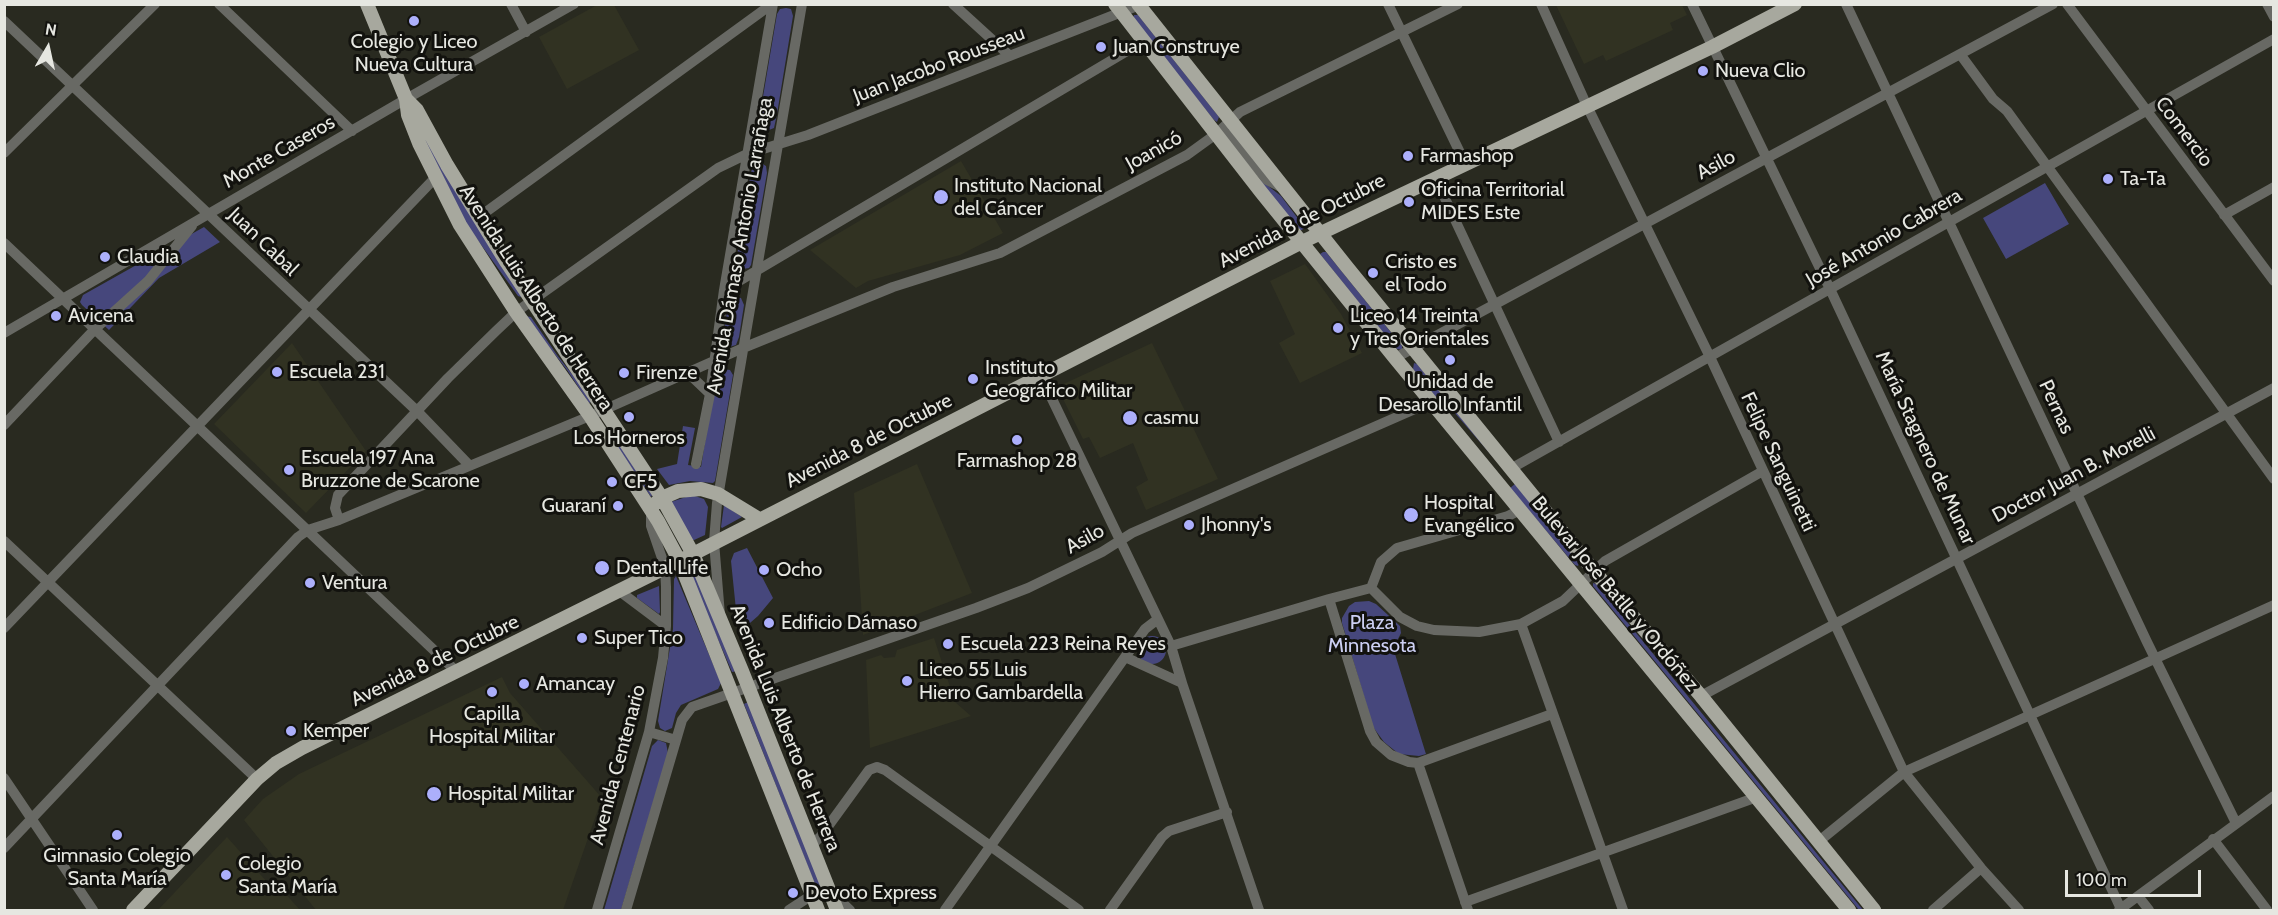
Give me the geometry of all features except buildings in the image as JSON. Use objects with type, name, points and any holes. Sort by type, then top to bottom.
[{"type":"main road","name":"Avenida Luis Alberto de Herrera","points":[[367,4],[406,99],[408,116],[435,178],[460,225],[516,312],[590,416],[651,511],[679,560],[818,910]]},
{"type":"main road","name":"Avenida 8 de Octubre","points":[[133,910],[257,779],[276,763],[302,748],[693,554],[1302,242],[1712,47],[1795,4]]},
{"type":"main road","name":"Bulevar José Batlle y Ordóñez","points":[[1131,6],[1144,41],[1216,134],[1433,405],[1582,583],[1849,910]]},
{"type":"main road","name":"Bulevar José Batlle y Ordóñez","points":[[1131,6],[1230,120],[1594,571],[1701,696],[1874,910]]},
{"type":"main road","name":"Avenida Luis Alberto de Herrera","points":[[406,99],[417,110],[479,218],[662,498],[693,554],[837,910]]},
{"type":"main road","points":[[1433,405],[1456,420],[1501,471],[1512,468]]},
{"type":"main road","points":[[651,511],[662,498],[693,489],[710,490],[759,519]]},
{"type":"street","points":[[4,153],[155,4]]},
{"type":"street","points":[[219,4],[352,131]]},
{"type":"street","points":[[511,4],[526,32]]},
{"type":"street","name":"Monte Caseros","points":[[4,333],[574,4]]},
{"type":"street","points":[[479,218],[772,4]]},
{"type":"street","name":"Avenida Dámaso Antonio Larrañaga","points":[[696,465],[710,394],[724,290],[772,4]]},
{"type":"street","name":"Avenida Dámaso Antonio Larrañaga","points":[[720,619],[714,542],[718,494],[802,4]]},
{"type":"street","points":[[953,4],[1010,56]]},
{"type":"street","points":[[1388,4],[1465,163]]},
{"type":"street","name":"Joanicó","points":[[308,530],[339,520],[605,410],[743,348],[893,287],[1000,253],[1187,156],[1240,112],[1458,4]]},
{"type":"street","name":"Felipe Sanguinetti","points":[[1541,4],[1587,106],[1710,357],[1904,772],[1981,868],[2019,910]]},
{"type":"street","name":"María Stagnero de Munar","points":[[1692,4],[2031,714],[2120,910]]},
{"type":"street","name":"Pernas","points":[[1846,4],[2077,494],[2236,823]]},
{"type":"street","name":"Asilo","points":[[1395,358],[1493,303],[2053,4]]},
{"type":"street","name":"Comercio","points":[[2067,4],[2274,281]]},
{"type":"street","points":[[2267,4],[2274,17]]},
{"type":"street","name":"Juan Jacobo Rousseau","points":[[339,520],[335,508],[338,495],[448,378],[516,312],[718,168],[747,154],[808,135],[1131,6]]},
{"type":"street","name":"Juan Cabal","points":[[4,21],[418,412],[470,465]]},
{"type":"street","name":"José Antonio Cabrera","points":[[1512,468],[2274,39]]},
{"type":"street","points":[[724,290],[1144,41]]},
{"type":"street","points":[[1960,54],[1993,99],[2007,111],[2274,479]]},
{"type":"street","name":"Bulevar José Batlle y Ordóñez","points":[[1216,134],[1223,132],[1231,136],[1267,180],[1285,189]]},
{"type":"street","points":[[1435,177],[1559,442]]},
{"type":"street","points":[[4,628],[435,178]]},
{"type":"street","points":[[2224,215],[2274,187]]},
{"type":"street","points":[[4,425],[95,329],[148,281],[196,221]]},
{"type":"street","points":[[4,243],[457,672]]},
{"type":"street","points":[[688,373],[710,394]]},
{"type":"street","points":[[1041,376],[1171,646],[1259,910]]},
{"type":"street","name":"Doctor Juan B. Morelli","points":[[1701,696],[2274,388]]},
{"type":"street","name":"Asilo","points":[[748,687],[1028,588],[1079,564],[1132,533],[1433,405]]},
{"type":"street","points":[[1371,588],[1400,617],[1417,626],[1434,630],[1479,632],[1521,624],[1563,601],[1605,561],[1763,471]]},
{"type":"street","points":[[1371,588],[1381,562],[1397,548],[1509,516],[1520,510]]},
{"type":"street","name":"Avenida Luis Alberto de Herrera","points":[[651,511],[651,525],[664,567]]},
{"type":"street","points":[[4,848],[298,537],[308,530]]},
{"type":"street","points":[[4,541],[257,779]]},
{"type":"street","name":"Avenida Centenario","points":[[597,910],[649,732],[663,658],[666,627],[664,567]]},
{"type":"street","points":[[1171,646],[1329,598],[1371,588]]},
{"type":"street","points":[[618,590],[666,627]]},
{"type":"street","points":[[1329,598],[1370,731],[1376,742],[1391,755],[1408,762],[1418,763],[1552,714]]},
{"type":"street","points":[[1818,842],[1904,772],[2274,605]]},
{"type":"street","points":[[945,910],[1145,629],[1158,619]]},
{"type":"street","points":[[1521,624],[1623,910]]},
{"type":"street","points":[[1125,657],[1182,683]]},
{"type":"street","points":[[626,910],[683,716],[692,707],[748,687]]},
{"type":"street","points":[[649,732],[676,740]]},
{"type":"street","points":[[1418,763],[1466,906],[1602,853],[1757,797]]},
{"type":"street","points":[[811,846],[821,836],[869,770],[877,767],[885,770],[990,848],[1079,910]]},
{"type":"street","points":[[4,778],[93,910]]},
{"type":"street","points":[[2120,910],[2274,796]]},
{"type":"street","points":[[1110,910],[1168,831],[1227,812]]},
{"type":"street","points":[[2213,839],[2266,910]]},
{"type":"street","points":[[1933,910],[1981,868]]},
{"type":"street","points":[[789,910],[812,895],[830,891],[850,910]]},
{"type":"street","points":[[2138,896],[2149,910]]},
{"type":"shaded area","points":[[597,5],[614,5],[639,50],[567,89],[539,37]]},
{"type":"shaded area","points":[[1556,5],[1682,5],[1687,15],[1670,23],[1673,30],[1606,61],[1603,55],[1584,64]]},
{"type":"shaded area","name":"Instituto Nacional del Cáncer","points":[[961,161],[1003,233],[960,255],[868,281],[856,288],[810,250]]},
{"type":"shaded area","points":[[1305,264],[1341,314],[1362,353],[1300,383],[1279,343],[1295,334],[1270,281]]},
{"type":"shaded area","points":[[292,343],[366,451],[306,513],[214,424]]},
{"type":"shaded area","name":"casmu","points":[[1152,343],[1218,479],[1146,510],[1136,487],[1148,480],[1133,443],[1100,458],[1089,437],[1083,439],[1057,387]]},
{"type":"shaded area","points":[[917,464],[972,593],[863,635],[854,493]]},
{"type":"shaded area","name":"Liceo 55 Luis Hierro Gambardella","points":[[934,638],[955,702],[971,716],[870,748],[866,660],[881,655],[884,658],[895,657],[897,650]]},
{"type":"shaded area","name":"Hospital Militar","points":[[502,677],[510,693],[602,798],[563,910],[316,910],[244,820],[263,799],[299,774]]},
{"type":"shaded area","name":"Colegio Santa María","points":[[227,837],[268,883],[275,882],[300,910],[158,910]]},
{"type":"green space","points":[[780,9],[791,9],[793,16],[777,114],[774,128],[764,132],[758,126],[777,14]]},
{"type":"green space","points":[[1134,15],[1138,15],[1219,117],[1217,122],[1133,19]]},
{"type":"green space","points":[[419,129],[523,295],[521,297],[461,217]]},
{"type":"green space","points":[[761,163],[766,166],[767,173],[751,265],[743,269],[738,267],[736,262],[751,172],[754,164]]},
{"type":"green space","points":[[1258,178],[1281,196],[1305,228],[1300,231]]},
{"type":"green space","points":[[2045,183],[2069,224],[2006,259],[1983,218]]},
{"type":"green space","points":[[204,227],[220,242],[159,278],[109,330],[80,302],[83,295]]},
{"type":"green space","points":[[1326,252],[1402,346],[1402,350],[1393,345],[1320,254]]},
{"type":"green space","points":[[734,297],[741,298],[744,305],[739,337],[736,345],[726,348],[723,344],[723,336],[729,301]]},
{"type":"green space","points":[[525,316],[531,317],[593,401],[589,403],[567,370]]},
{"type":"green space","points":[[1414,363],[1499,464],[1454,412],[1440,402],[1413,369]]},
{"type":"green space","points":[[722,369],[730,370],[733,375],[715,481],[713,483],[690,481],[669,485],[657,469],[677,464],[683,426],[695,428],[688,465],[701,467],[716,373]]},
{"type":"green space","points":[[611,431],[652,495],[651,497],[609,435]]},
{"type":"green space","points":[[1515,484],[1579,563],[1578,566],[1510,488]]},
{"type":"green space","points":[[692,495],[704,499],[708,507],[705,535],[694,540],[671,502]]},
{"type":"green space","points":[[724,505],[742,517],[722,528],[721,527]]},
{"type":"green space","points":[[747,548],[773,598],[743,629],[736,610],[731,561],[734,553]]},
{"type":"green space","points":[[696,575],[737,671],[732,672],[691,577]]},
{"type":"green space","points":[[676,576],[721,683],[718,689],[681,705],[672,728],[665,731],[660,728],[658,721],[673,629],[674,579]]},
{"type":"green space","points":[[1593,583],[1863,910],[1859,910],[1593,586]]},
{"type":"green space","points":[[659,586],[659,614],[637,598],[637,595]]},
{"type":"green space","name":"Plaza Minnesota","points":[[1369,601],[1376,604],[1400,626],[1401,633],[1394,647],[1395,654],[1426,754],[1419,756],[1399,754],[1384,742],[1373,727],[1342,623],[1342,618],[1349,606],[1355,602]]},
{"type":"green space","points":[[1152,636],[1162,640],[1166,650],[1162,660],[1152,664],[1142,660],[1138,650],[1142,640]]},
{"type":"green space","points":[[750,701],[823,887],[817,890],[744,704]]},
{"type":"green space","points":[[658,740],[666,743],[668,753],[621,910],[604,910],[652,746]]},
{"type":"place","name":"Colegio y Liceo Nueva Cultura","points":[[414,21]]},
{"type":"place","name":"Juan Construye","points":[[1101,47]]},
{"type":"place","name":"Nueva Clio","points":[[1703,71]]},
{"type":"place","name":"Farmashop","points":[[1408,156]]},
{"type":"place","name":"Ta-Ta","points":[[2108,179]]},
{"type":"place","name":"Instituto Nacional del Cáncer","points":[[941,197]]},
{"type":"place","name":"Oficina Territorial MIDES Este","points":[[1409,202]]},
{"type":"place","name":"Claudia","points":[[105,257]]},
{"type":"place","name":"Cristo es el Todo","points":[[1373,273]]},
{"type":"place","name":"Avicena","points":[[56,316]]},
{"type":"place","name":"Liceo 14 Treinta y Tres Orientales","points":[[1338,328]]},
{"type":"place","name":"Unidad de Desarollo Infantil","points":[[1450,360]]},
{"type":"place","name":"Escuela 231","points":[[277,372]]},
{"type":"place","name":"Firenze","points":[[624,373]]},
{"type":"place","name":"Instituto Geográfico Militar","points":[[973,379]]},
{"type":"place","name":"Los Horneros","points":[[629,417]]},
{"type":"place","name":"casmu","points":[[1130,418]]},
{"type":"place","name":"Farmashop 28","points":[[1017,440]]},
{"type":"place","name":"Escuela 197 Ana Bruzzone de Scarone","points":[[289,470]]},
{"type":"place","name":"CF5","points":[[612,482]]},
{"type":"place","name":"Guaraní","points":[[618,506]]},
{"type":"place","name":"Hospital Evangélico","points":[[1411,515]]},
{"type":"place","name":"Jhonny's","points":[[1189,525]]},
{"type":"place","name":"Dental Life","points":[[602,568]]},
{"type":"place","name":"Ocho","points":[[764,570]]},
{"type":"place","name":"Ventura","points":[[310,583]]},
{"type":"place","name":"Edificio Dámaso","points":[[769,623]]},
{"type":"place","name":"Super Tico","points":[[582,638]]},
{"type":"place","name":"Escuela 223 Reina Reyes","points":[[948,644]]},
{"type":"place","name":"Liceo 55 Luis Hierro Gambardella","points":[[907,681]]},
{"type":"place","name":"Amancay","points":[[524,684]]},
{"type":"place","name":"Capilla Hospital Militar","points":[[492,692]]},
{"type":"place","name":"Kemper","points":[[291,731]]},
{"type":"place","name":"Hospital Militar","points":[[434,794]]},
{"type":"place","name":"Gimnasio Colegio Santa María","points":[[117,835]]},
{"type":"place","name":"Colegio Santa María","points":[[226,875]]},
{"type":"place","name":"Devoto Express","points":[[793,893]]}]
